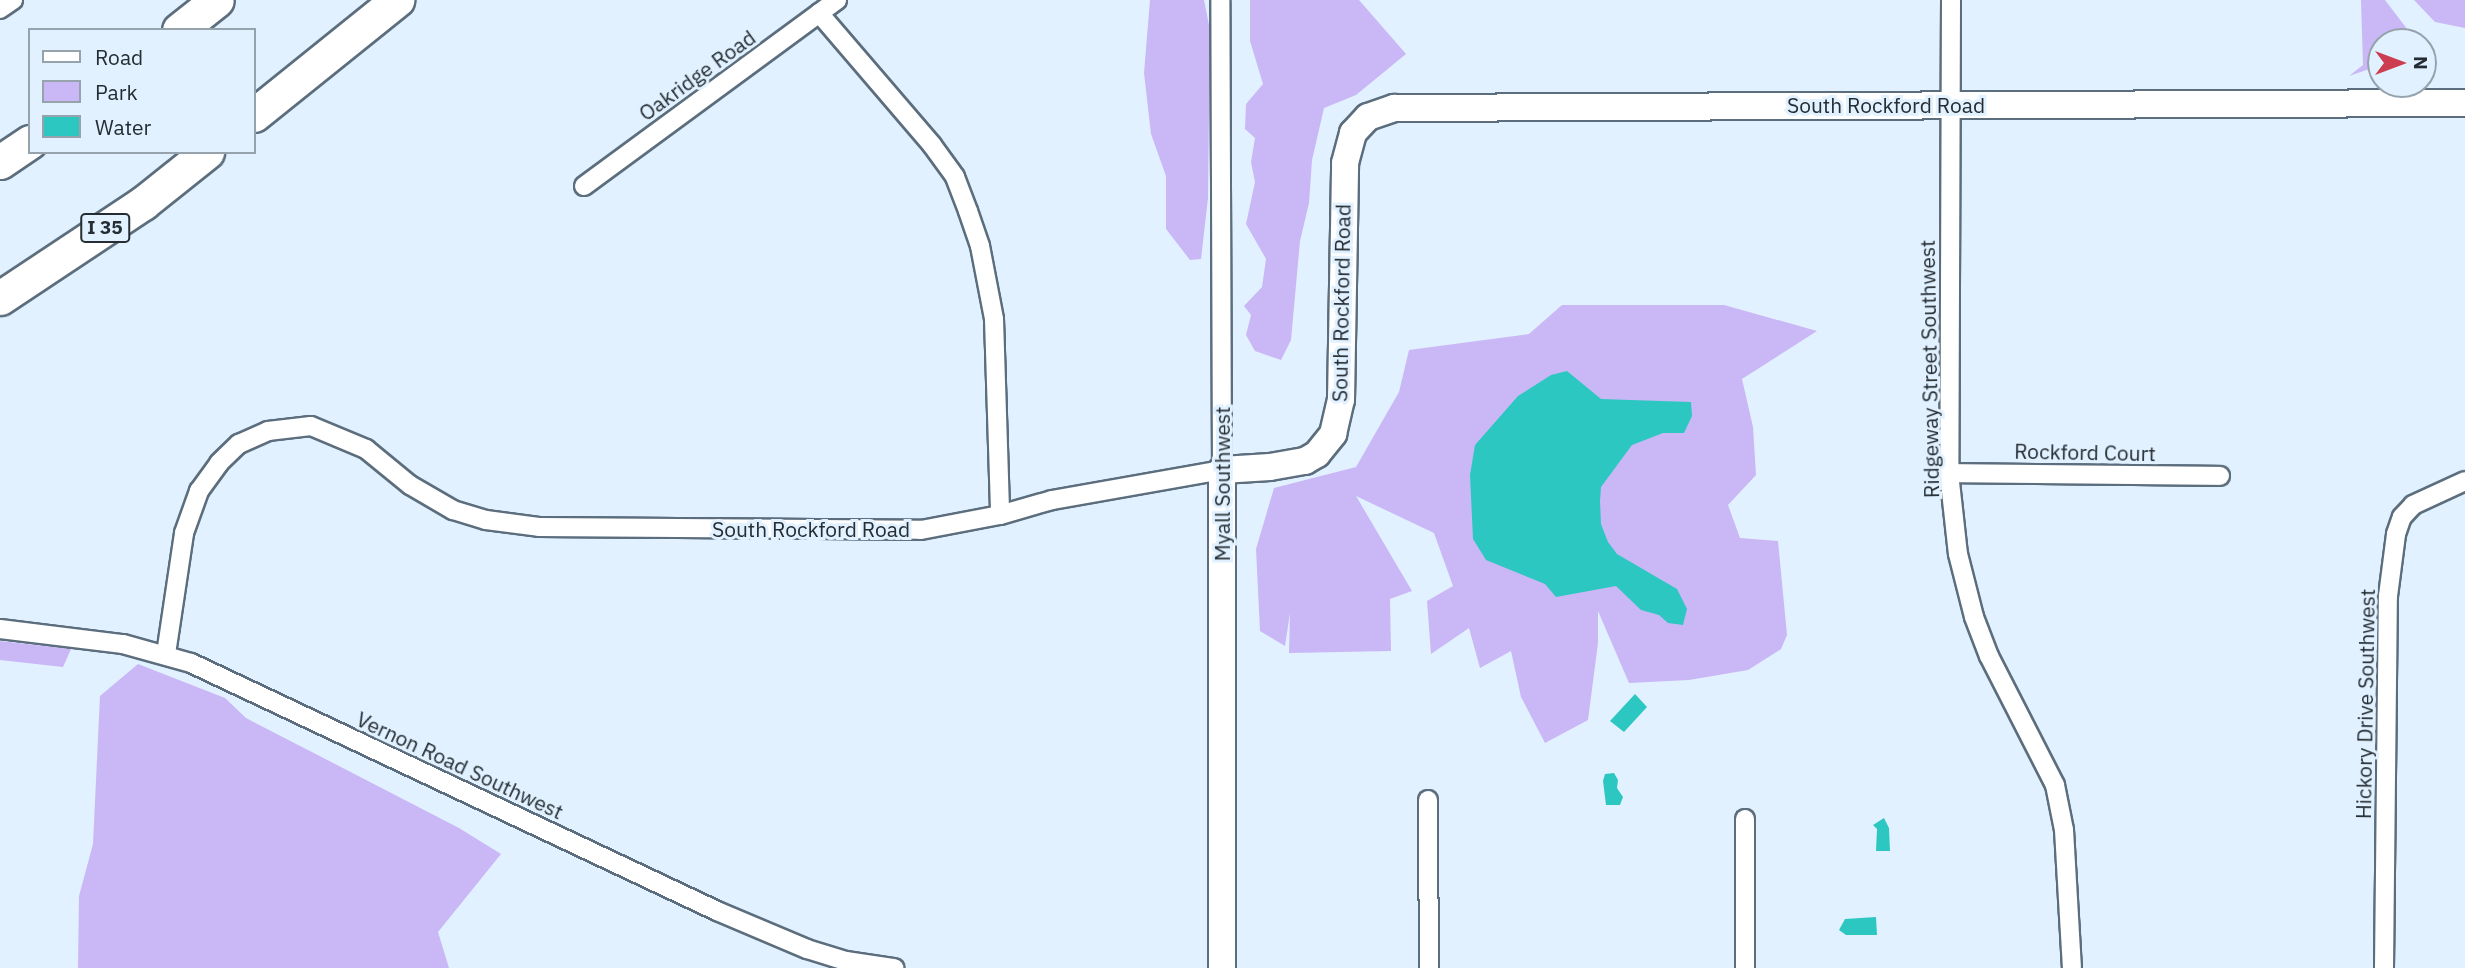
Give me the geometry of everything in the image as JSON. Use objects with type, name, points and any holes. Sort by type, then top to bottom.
[{"type":"highway","points":[[182,28],[218,0]]},
{"type":"highway","points":[[256,112],[397,0]]},
{"type":"highway","points":[[0,162],[28,143]]},
{"type":"highway","name":"I 35","points":[[0,298],[143,203],[204,154]]},
{"type":"street","points":[[0,9],[13,0]]},
{"type":"street","name":"Oakridge Road","points":[[584,186],[837,0]]},
{"type":"street","name":"Myall Southwest","points":[[1220,0],[1222,968]]},
{"type":"street","name":"Ridgeway Street Southwest","points":[[1951,0],[1950,473],[1958,554],[1974,617],[1989,656],[2055,785],[2064,830],[2071,968]]},
{"type":"street","points":[[819,13],[932,145],[955,177],[968,211],[980,246],[994,319],[1000,514]]},
{"type":"street","name":"South Rockford Road","points":[[166,654],[184,533],[199,491],[219,463],[239,444],[268,430],[311,426],[366,449],[410,485],[453,510],[486,520],[539,527],[921,530],[1052,500],[1222,470],[1270,467],[1304,461],[1317,454],[1333,435],[1341,400],[1345,163],[1353,133],[1359,124],[1380,110],[2465,103]]},
{"type":"street","name":"Rockford Court","points":[[1950,473],[2220,476]]},
{"type":"street","name":"Hickory Drive Southwest","points":[[2384,968],[2388,596],[2396,534],[2402,517],[2413,505],[2465,481]]},
{"type":"street","name":"Vernon Road Southwest","points":[[0,629],[123,644],[166,654],[717,911],[846,964],[894,968]]},
{"type":"street","points":[[1428,800],[1429,968]]},
{"type":"street","points":[[1745,819],[1745,968]]},
{"type":"green space","points":[[1150,0],[1204,0],[1210,30],[1208,198],[1201,259],[1190,260],[1166,229],[1166,176],[1151,134],[1144,73]]},
{"type":"green space","points":[[1250,0],[1359,0],[1406,54],[1356,95],[1324,108],[1312,160],[1309,203],[1300,241],[1291,340],[1281,360],[1255,351],[1246,335],[1251,315],[1244,306],[1262,287],[1266,259],[1246,224],[1255,182],[1251,162],[1255,138],[1245,129],[1246,104],[1263,84],[1250,41]]},
{"type":"green space","points":[[2361,0],[2385,0],[2406,28],[2367,28],[2367,70],[2349,76],[2363,65]]},
{"type":"green space","points":[[2414,0],[2465,0],[2465,28],[2435,22]]},
{"type":"green space","points":[[1562,305],[1724,305],[1817,331],[1742,379],[1753,427],[1756,475],[1728,505],[1740,538],[1778,541],[1787,635],[1781,649],[1748,670],[1689,680],[1629,683],[1598,611],[1598,643],[1588,720],[1545,743],[1521,697],[1511,651],[1480,668],[1469,628],[1431,654],[1427,601],[1453,586],[1434,533],[1356,496],[1412,591],[1390,599],[1391,651],[1289,653],[1290,613],[1285,646],[1260,631],[1256,549],[1274,488],[1356,467],[1399,392],[1409,350],[1529,334]]},
{"type":"green space","points":[[0,641],[71,649],[63,667],[0,660]]},
{"type":"green space","points":[[138,664],[225,698],[246,718],[459,828],[501,854],[438,932],[449,968],[78,968],[79,896],[93,844],[100,696]]},
{"type":"water","points":[[1567,371],[1601,399],[1691,402],[1692,416],[1684,433],[1663,433],[1632,445],[1601,487],[1600,501],[1601,524],[1608,542],[1617,554],[1677,589],[1687,609],[1683,625],[1668,623],[1659,615],[1641,610],[1616,586],[1556,597],[1545,584],[1486,560],[1473,539],[1470,475],[1475,445],[1518,396],[1551,375]]},
{"type":"water","points":[[1635,694],[1647,707],[1624,732],[1610,721]]},
{"type":"water","points":[[1614,773],[1618,780],[1617,788],[1623,797],[1620,805],[1606,805],[1603,781],[1605,774]]},
{"type":"water","points":[[1884,818],[1889,828],[1890,851],[1876,851],[1877,829],[1873,825]]},
{"type":"water","points":[[1876,917],[1877,935],[1846,935],[1839,930],[1845,919]]}]
